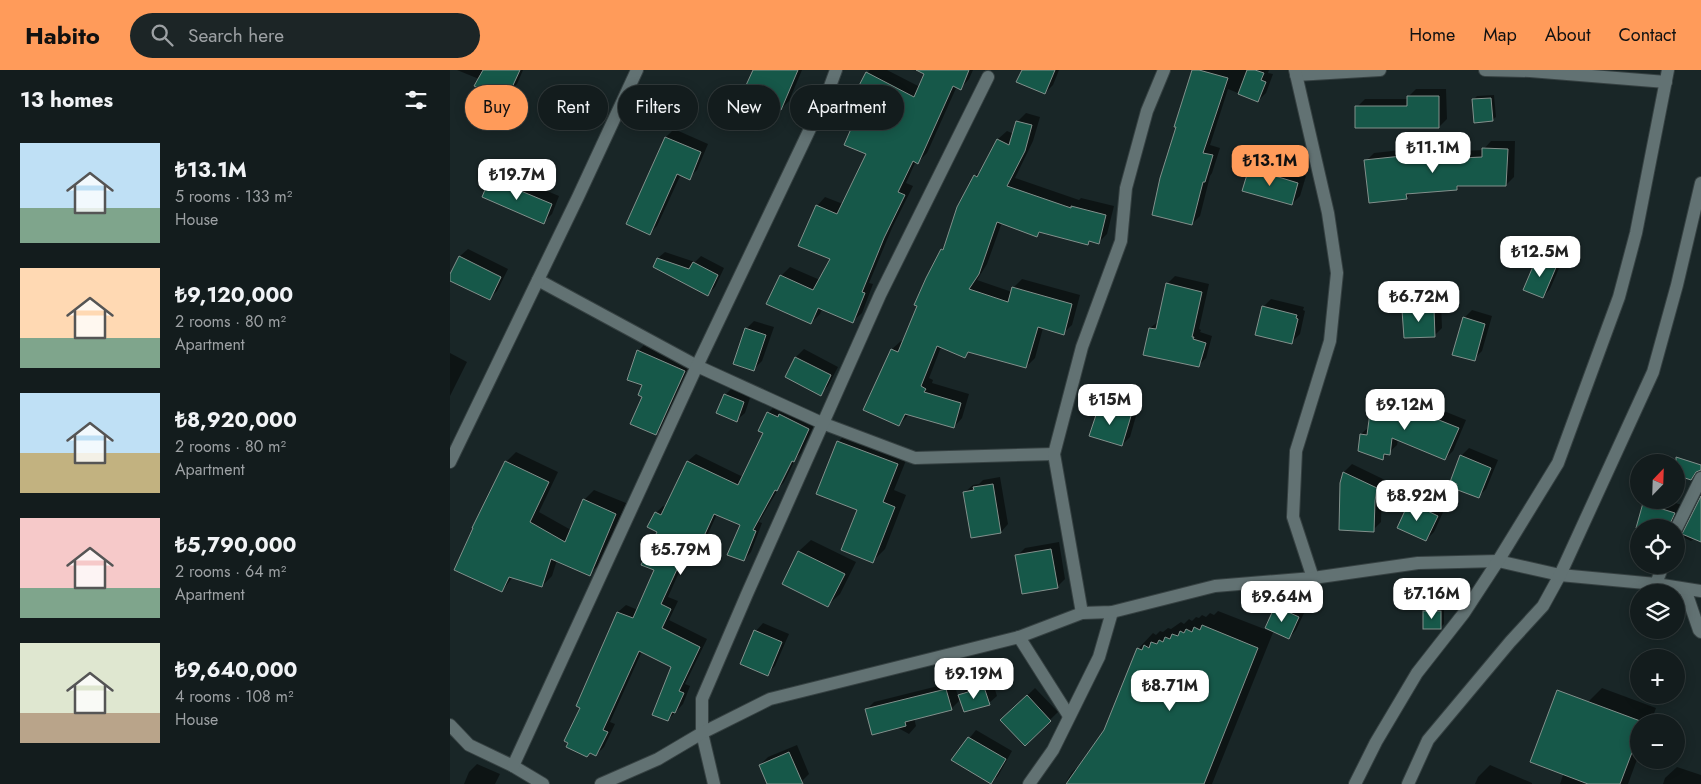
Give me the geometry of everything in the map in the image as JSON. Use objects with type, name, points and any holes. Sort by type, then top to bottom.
[{"type":"street","points":[[450,462],[636,70]]},
{"type":"street","points":[[513,766],[697,366],[829,89],[836,70]]},
{"type":"street","points":[[1082,613],[1054,454],[1082,347],[1121,241],[1126,188],[1147,111],[1164,70]]},
{"type":"street","points":[[1313,578],[1294,517],[1296,451],[1330,341],[1337,273],[1328,214],[1295,72],[1380,70]]},
{"type":"street","points":[[1355,784],[1376,742],[1417,673],[1464,612],[1498,562],[1558,463],[1619,297],[1636,233],[1667,76],[1485,70]]},
{"type":"street","points":[[714,784],[702,733],[702,699],[746,594],[880,295],[988,77]]},
{"type":"street","points":[[1408,784],[1428,740],[1510,642],[1543,606],[1554,574],[1653,372],[1677,285],[1701,183]]},
{"type":"street","points":[[538,280],[697,366],[822,422],[915,458],[1054,454]]},
{"type":"street","points":[[1680,519],[1701,478]]},
{"type":"street","points":[[601,784],[658,759],[702,733],[770,699],[1019,637],[1082,613],[1112,612],[1215,586],[1313,578],[1418,563],[1498,562],[1554,574],[1656,584],[1660,574]]},
{"type":"street","points":[[1701,591],[1685,589],[1698,630],[1701,632]]},
{"type":"street","points":[[1029,784],[1053,750],[1099,657],[1112,612]]},
{"type":"street","points":[[1019,637],[1070,716]]},
{"type":"street","points":[[450,725],[469,746],[513,766],[543,784]]},
{"type":"building","points":[[483,70],[520,70],[513,85],[475,85]]},
{"type":"building","points":[[753,70],[798,70],[781,110],[780,85],[746,85]]},
{"type":"building","points":[[916,70],[969,70],[961,90],[953,86],[918,164],[913,161],[898,192],[905,195],[884,238],[862,292],[865,293],[853,323],[818,308],[811,324],[766,304],[780,275],[813,290],[830,259],[798,246],[816,205],[837,214],[866,154],[844,145],[850,130],[904,130],[904,92],[914,97],[924,74]]},
{"type":"building","points":[[1022,70],[1055,70],[1045,94],[1016,82]]},
{"type":"building","points":[[1192,70],[1199,70],[1228,78],[1203,153],[1213,155],[1205,182],[1203,182],[1192,225],[1152,215],[1160,178],[1176,127],[1174,127]]},
{"type":"building","points":[[1247,70],[1264,73],[1261,80],[1266,82],[1258,102],[1238,94]]},
{"type":"building","points":[[866,72],[891,85],[859,85]]},
{"type":"building","points":[[1407,96],[1439,96],[1439,128],[1355,128],[1355,106],[1407,106]]},
{"type":"building","points":[[1491,98],[1493,121],[1474,123],[1472,99]]},
{"type":"building","points":[[1016,121],[1032,125],[1025,151],[1007,186],[1071,208],[1071,206],[1106,215],[1099,244],[1089,241],[1088,245],[1039,232],[1037,237],[997,222],[979,274],[969,289],[1008,302],[1012,287],[1072,304],[1064,335],[1038,327],[1026,368],[968,352],[965,358],[937,346],[921,386],[926,389],[924,392],[961,403],[954,428],[905,414],[899,426],[863,410],[891,349],[898,352],[917,306],[914,305],[941,249],[943,250],[957,207],[974,175],[977,177],[997,139],[1009,145]]},
{"type":"building","points":[[665,137],[701,152],[690,180],[677,174],[650,235],[626,224]]},
{"type":"building","points":[[1482,148],[1508,149],[1506,186],[1457,186],[1457,190],[1406,194],[1407,199],[1369,203],[1364,160],[1440,152],[1440,159],[1482,157]]},
{"type":"building","points":[[1249,168],[1298,183],[1292,205],[1242,191]]},
{"type":"building","points":[[490,178],[552,204],[544,224],[482,197]]},
{"type":"building","points":[[459,256],[501,277],[490,300],[450,281],[450,274]]},
{"type":"building","points":[[1537,257],[1557,265],[1543,298],[1523,290]]},
{"type":"building","points":[[657,258],[689,269],[693,262],[718,275],[708,296],[653,267]]},
{"type":"building","points":[[1166,283],[1202,292],[1192,337],[1206,343],[1199,367],[1143,355],[1149,328],[1156,329]]},
{"type":"building","points":[[1262,306],[1297,315],[1296,318],[1298,319],[1292,344],[1255,335]]},
{"type":"building","points":[[1434,309],[1435,337],[1404,338],[1402,310]]},
{"type":"building","points":[[1463,317],[1485,324],[1475,361],[1452,355]]},
{"type":"building","points":[[745,328],[766,335],[754,371],[733,364]]},
{"type":"building","points":[[637,350],[685,371],[656,435],[630,424],[642,397],[638,395],[642,385],[627,380]]},
{"type":"building","points":[[795,357],[831,375],[821,396],[785,377]]},
{"type":"building","points":[[724,394],[744,402],[737,422],[716,413]]},
{"type":"building","points":[[1389,397],[1410,400],[1409,408],[1459,428],[1445,460],[1392,438],[1390,455],[1384,454],[1383,460],[1358,451],[1360,434],[1367,435],[1371,405],[1388,407]]},
{"type":"building","points":[[1099,406],[1131,416],[1122,446],[1089,436]]},
{"type":"building","points":[[767,412],[778,417],[779,414],[809,429],[794,462],[792,461],[777,491],[775,490],[753,530],[756,531],[744,561],[727,555],[740,525],[714,514],[700,545],[690,541],[661,604],[671,609],[662,628],[700,647],[679,691],[684,693],[675,713],[672,712],[668,721],[652,715],[671,667],[639,651],[603,730],[608,732],[596,756],[590,753],[587,757],[566,747],[568,743],[564,741],[580,708],[576,706],[617,612],[633,618],[654,570],[641,565],[657,532],[647,527],[655,512],[661,515],[687,461],[738,485],[763,433],[758,431]]},
{"type":"building","points":[[837,441],[898,464],[883,502],[895,507],[873,563],[841,550],[857,510],[816,494]]},
{"type":"building","points":[[1460,455],[1491,468],[1479,498],[1455,489],[1457,484],[1450,482]]},
{"type":"building","points":[[1685,460],[1701,465],[1701,470],[1696,472],[1691,480],[1685,478]]},
{"type":"building","points":[[505,461],[549,482],[530,522],[565,542],[583,499],[616,514],[590,576],[551,559],[542,587],[509,577],[502,592],[454,570]]},
{"type":"building","points":[[1343,472],[1377,488],[1374,532],[1339,530],[1340,483]]},
{"type":"building","points":[[993,484],[1001,533],[971,538],[963,492],[974,490],[973,487]]},
{"type":"building","points":[[1701,496],[1701,542],[1685,535],[1685,528]]},
{"type":"building","points":[[1409,502],[1438,516],[1426,541],[1397,528]]},
{"type":"building","points":[[1641,509],[1662,509],[1675,513],[1672,519],[1639,519]]},
{"type":"building","points":[[1051,549],[1058,588],[1022,594],[1015,555]]},
{"type":"building","points":[[798,551],[845,574],[828,607],[782,584]]},
{"type":"building","points":[[1275,606],[1299,617],[1289,639],[1265,628]]},
{"type":"building","points":[[1423,611],[1441,611],[1441,629],[1423,629]]},
{"type":"building","points":[[1202,625],[1258,648],[1204,784],[1066,784],[1104,730],[1137,648],[1142,650],[1144,645],[1149,648],[1151,642],[1157,644],[1159,640],[1163,642],[1165,637],[1170,639],[1172,634],[1178,636],[1180,631],[1184,633],[1186,629],[1192,632],[1194,627],[1200,630]]},
{"type":"building","points":[[754,630],[782,642],[768,676],[740,664]]},
{"type":"building","points":[[984,687],[990,705],[964,712],[958,695]]},
{"type":"building","points":[[946,689],[952,710],[905,722],[906,726],[872,735],[865,709]]},
{"type":"building","points":[[1557,690],[1630,717],[1630,758],[1620,784],[1588,784],[1530,762]]},
{"type":"building","points":[[1027,695],[1051,721],[1025,746],[1000,720]]},
{"type":"building","points":[[968,737],[1006,759],[991,784],[951,760]]},
{"type":"building","points":[[789,752],[803,784],[767,784],[759,765]]}]
